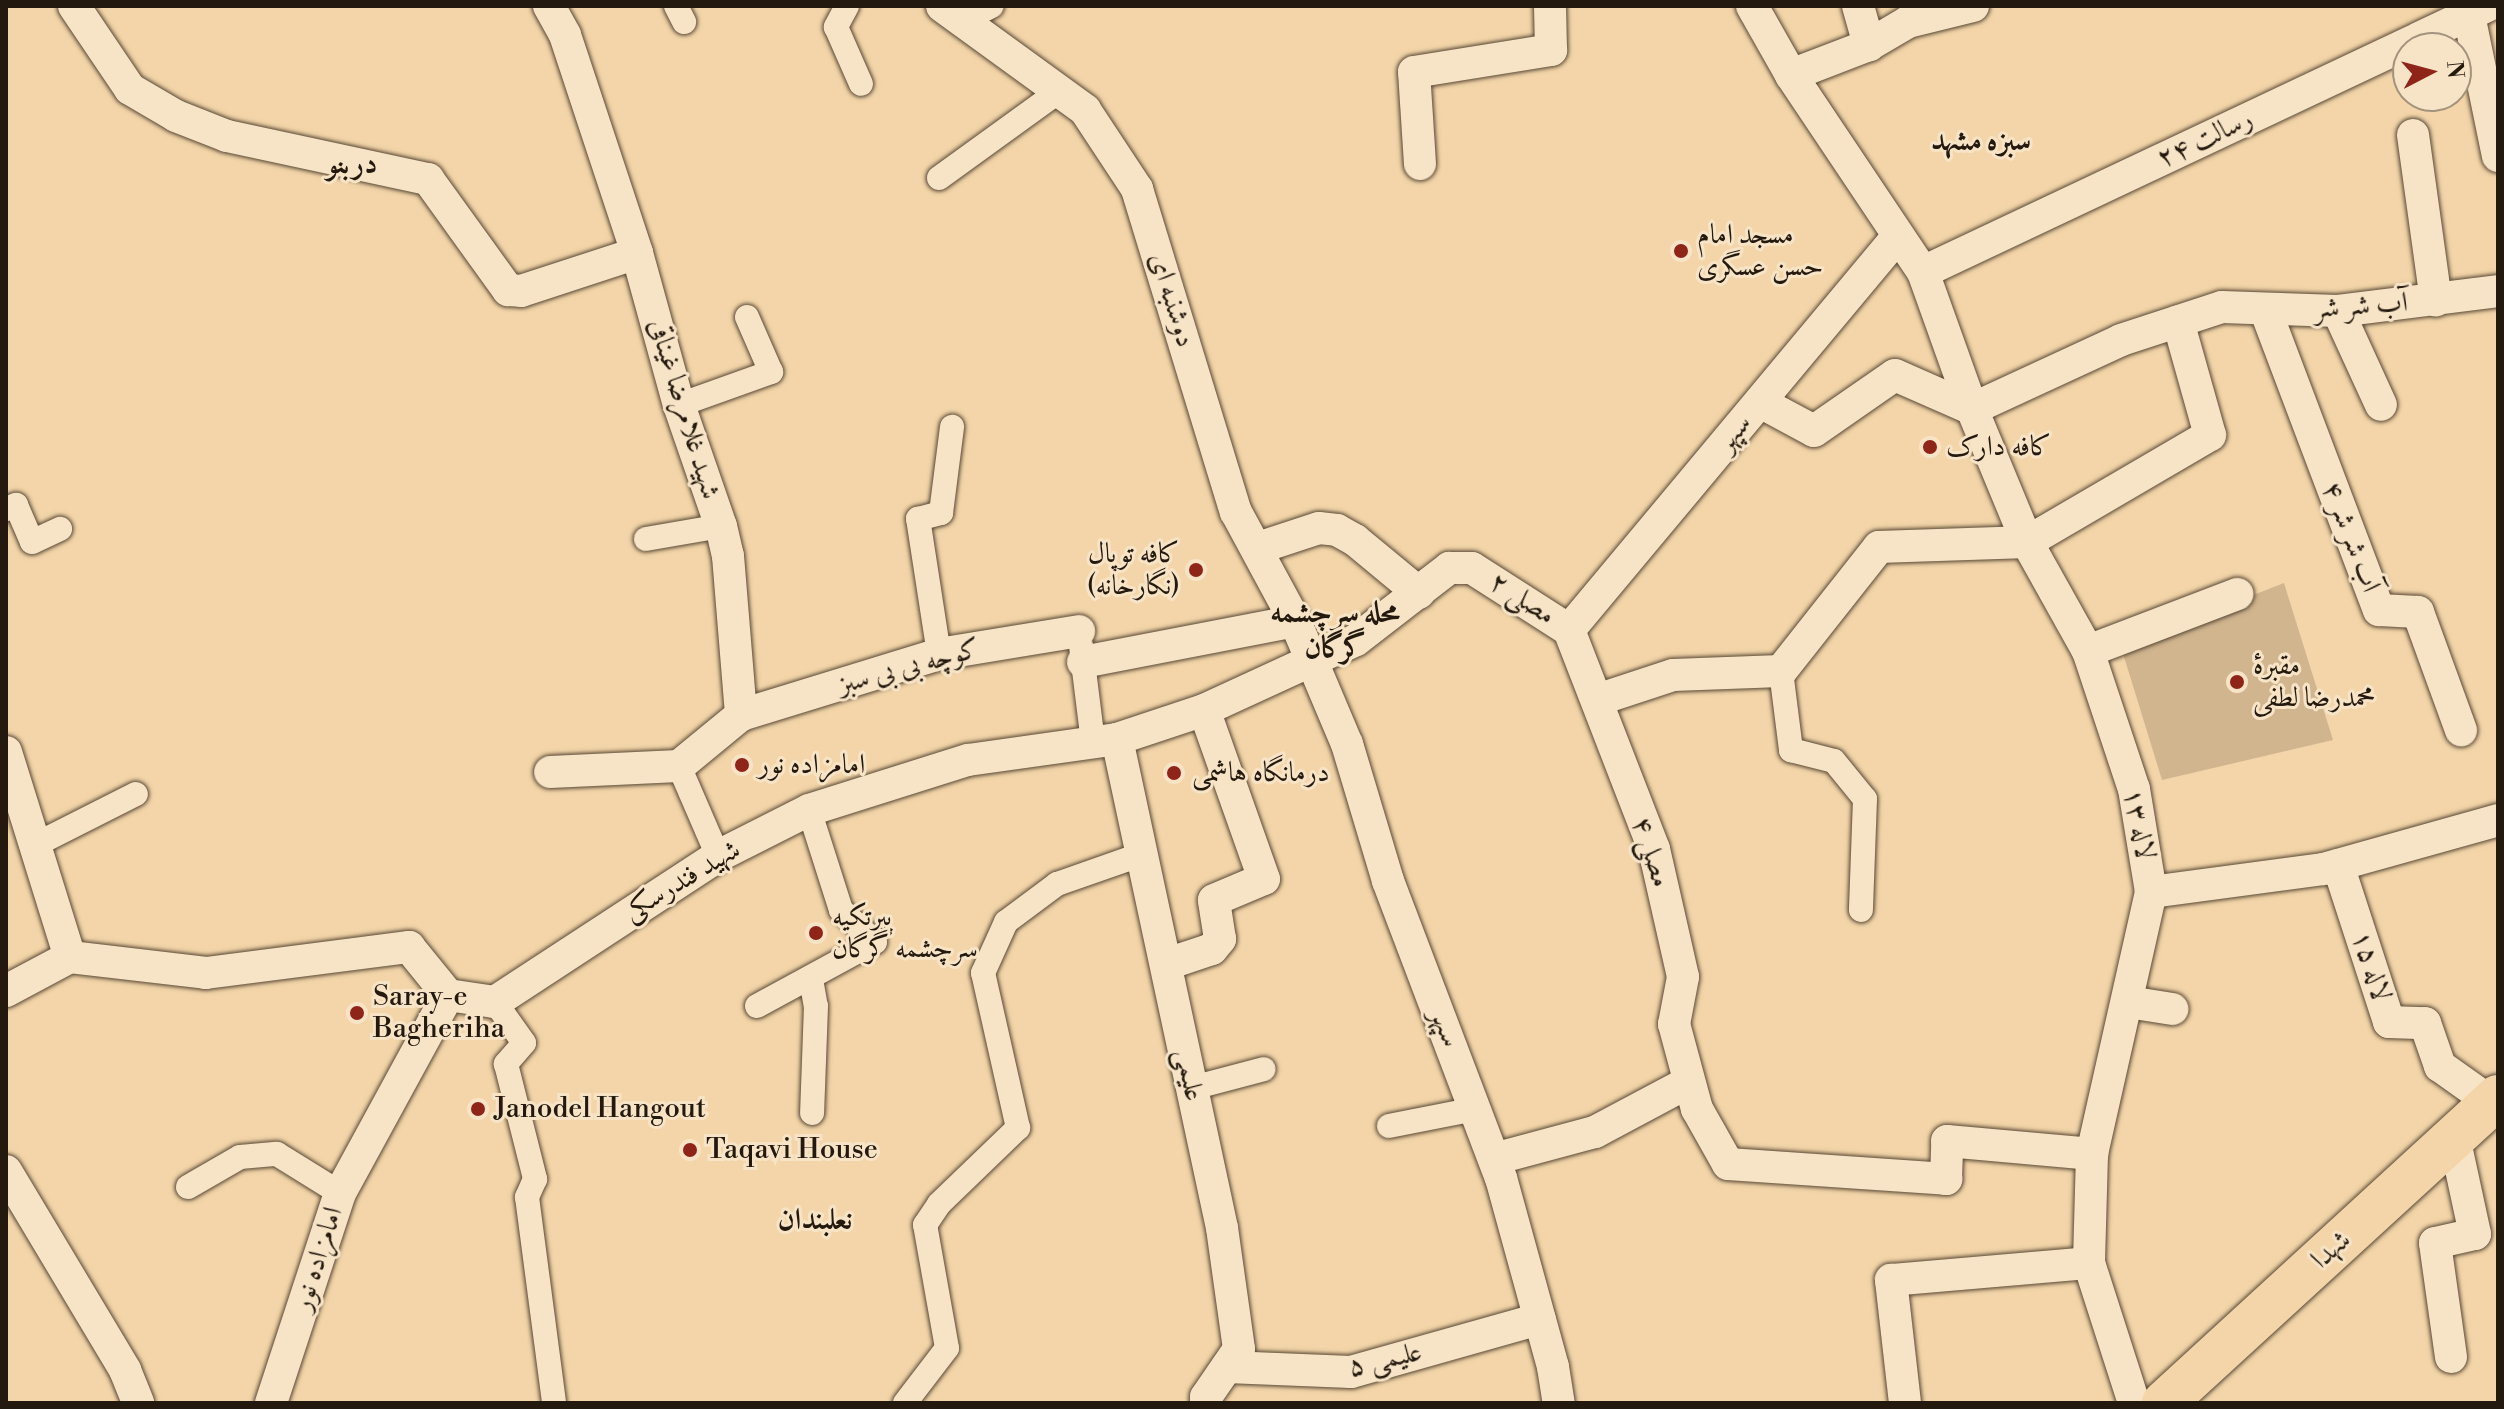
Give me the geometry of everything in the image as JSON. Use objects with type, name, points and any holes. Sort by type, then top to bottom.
[{"type":"main road","name":"شهدا","points":[[2164,1403],[2495,1100]]},
{"type":"street","points":[[74,6],[130,89],[176,116],[227,136],[428,179],[508,290],[521,291],[637,253]]},
{"type":"street","name":"شهید غلامرضا غیناقی","points":[[549,6],[565,35],[637,253],[679,405],[721,526],[728,556],[741,715]]},
{"type":"street","points":[[847,6],[836,27],[861,84]]},
{"type":"street","points":[[1420,164],[1414,72],[1551,50],[1550,6]]},
{"type":"street","name":"لاله ۱۳","points":[[1752,6],[1791,75],[1923,272],[1972,409],[2027,542],[2088,651],[2134,789],[2151,892],[2092,1154],[2089,1263],[2134,1403]]},
{"type":"street","points":[[1858,6],[1869,45]]},
{"type":"street","points":[[1791,75],[1869,45],[1908,22],[1973,6]]},
{"type":"street","points":[[2478,10],[2498,156]]},
{"type":"street","name":"۲۴ رسالت","points":[[1923,272],[2478,10]]},
{"type":"street","name":"دوشنبه ای","points":[[966,11],[1085,110],[1137,189],[1236,512],[1258,548],[1312,660]]},
{"type":"street","points":[[939,178],[1059,91]]},
{"type":"street","points":[[2413,135],[2436,300]]},
{"type":"street","name":"سپهر","points":[[1569,630],[1898,236]]},
{"type":"street","name":"آب شر شر","points":[[2178,321],[2222,307],[2338,311],[2494,296]]},
{"type":"street","name":"۴ آب شر شر","points":[[2265,309],[2379,610],[2418,612],[2461,730]]},
{"type":"street","points":[[2338,311],[2381,405]]},
{"type":"street","points":[[679,405],[771,372],[747,317]]},
{"type":"street","points":[[1760,402],[1814,431],[1895,375],[1972,409],[2121,340],[2178,321],[2210,435],[2027,542],[1879,547],[1781,671],[1791,750],[1834,761],[1865,799],[1861,910]]},
{"type":"street","points":[[939,654],[918,519],[941,513],[952,427]]},
{"type":"street","points":[[6,509],[16,505],[32,542],[60,529]]},
{"type":"street","points":[[646,539],[721,526]]},
{"type":"street","points":[[1258,548],[1319,528],[1337,530],[1355,540],[1419,593]]},
{"type":"street","name":"۲ مصلی","points":[[1312,660],[1356,640],[1449,568],[1472,568],[1569,630]]},
{"type":"street","points":[[2088,651],[2237,594]]},
{"type":"street","name":"کوچه بی بی سبز","points":[[741,715],[939,654],[1081,647],[1295,621]]},
{"type":"street","name":"۴ مصلی","points":[[1569,630],[1654,849],[1683,977],[1674,1024],[1697,1109],[1728,1164],[1946,1179],[1947,1141],[2092,1154]]},
{"type":"street","points":[[1081,647],[1105,741]]},
{"type":"street","name":"سپهر","points":[[1312,660],[1347,744],[1388,881],[1494,1159],[1540,1319],[1559,1403]]},
{"type":"street","name":"شهید فندرسکی","points":[[495,1002],[718,856],[809,810],[968,760],[1105,741],[1204,710],[1312,660]]},
{"type":"street","points":[[1597,700],[1673,675],[1781,671]]},
{"type":"street","points":[[1167,964],[1212,949],[1220,939],[1214,900],[1264,879],[1204,710]]},
{"type":"street","points":[[550,772],[679,766],[741,715]]},
{"type":"street","name":"علیمی","points":[[1105,741],[1140,855],[1167,964],[1222,1228],[1239,1349],[1206,1397],[1206,1403]]},
{"type":"street","points":[[6,752],[70,957]]},
{"type":"street","points":[[679,766],[718,856]]},
{"type":"street","points":[[35,845],[136,794]]},
{"type":"street","points":[[757,1006],[875,942],[841,910],[809,810]]},
{"type":"street","points":[[2151,892],[2331,867],[2498,820]]},
{"type":"street","points":[[905,1403],[947,1348],[925,1225],[939,1204],[1018,1128],[983,973],[1006,922],[1057,884],[1140,855]]},
{"type":"street","name":"۱۵ لاله","points":[[2331,867],[2389,1022],[2425,1023],[2440,1066],[2495,1100]]},
{"type":"street","points":[[6,991],[70,957],[206,973],[409,947],[448,995],[495,1002],[524,1043],[506,1064],[535,1179],[527,1197],[554,1403]]},
{"type":"street","points":[[811,979],[816,1006],[812,1113]]},
{"type":"street","name":"امامزاده نور","points":[[271,1403],[340,1193],[448,995]]},
{"type":"street","points":[[2128,1002],[2172,1009]]},
{"type":"street","points":[[1192,1088],[1264,1069]]},
{"type":"street","points":[[1494,1159],[1595,1132],[1689,1082]]},
{"type":"street","points":[[1389,1126],[1476,1109]]},
{"type":"street","points":[[2451,1357],[2435,1243],[2475,1234],[2454,1137]]},
{"type":"street","points":[[188,1187],[240,1157],[277,1154],[340,1193]]},
{"type":"street","points":[[10,1187],[125,1370],[138,1403]]},
{"type":"street","points":[[1905,1403],[1891,1280],[2089,1263]]},
{"type":"street","name":"۵ علیمی","points":[[1227,1367],[1351,1372],[1540,1319]]},
{"type":"shaded area","points":[[2284,583],[2333,740],[2162,780],[2121,647]]},
{"type":"place","name":"مسجد امام حسن عسگری","points":[[1681,251]]},
{"type":"place","name":"کافه دارک","points":[[1930,447]]},
{"type":"place","name":"کافه توپال (نگارخانه)","points":[[1196,570]]},
{"type":"place","name":"مقبرهٔ محمدرضا لطفی","points":[[2237,682]]},
{"type":"place","name":"امامزاده نور","points":[[742,765]]},
{"type":"place","name":"درمانگاه هاشمی","points":[[1174,773]]},
{"type":"place","name":"پیرتکیه سرچشمه گرگان","points":[[816,933]]},
{"type":"place","name":"Saray-e Bagheriha","points":[[357,1013]]},
{"type":"place","name":"Janodel Hangout","points":[[478,1109]]},
{"type":"place","name":"Taqavi House","points":[[690,1150]]},
{"type":"district","name":"سبزه مشهد","points":[[1981,141]]},
{"type":"district","name":"دربنو","points":[[352,164]]},
{"type":"district","name":"محله سرچشمه گرگان","points":[[1335,630]]},
{"type":"district","name":"نعلبندان","points":[[815,1220]]}]
